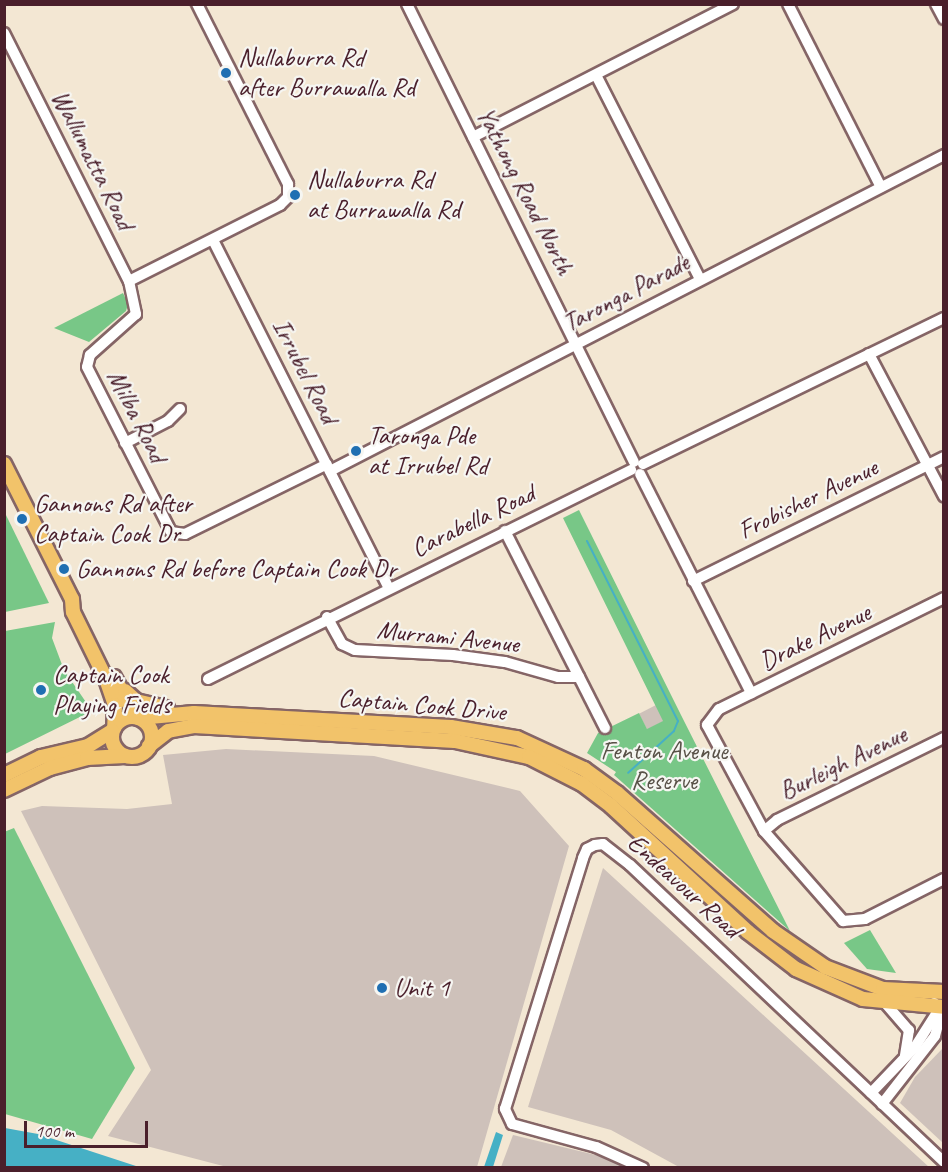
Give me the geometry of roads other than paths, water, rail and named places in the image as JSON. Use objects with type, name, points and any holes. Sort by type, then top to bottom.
[{"type":"main road","points":[[4,464],[115,680],[137,717],[150,728],[149,746],[139,755],[87,758],[50,768],[4,790]]},
{"type":"main road","points":[[72,599],[73,612],[112,694],[114,746],[125,756]]},
{"type":"main road","points":[[115,680],[136,701],[194,713]]},
{"type":"main road","name":"Captain Cook Drive","points":[[137,717],[194,713],[451,727],[517,738],[584,769],[617,793],[798,950],[854,980],[908,992],[944,992]]},
{"type":"main road","points":[[4,775],[41,758],[88,746],[113,729],[121,720],[137,717]]},
{"type":"main road","name":"Captain Cook Drive","points":[[149,746],[168,732],[194,726],[455,741],[529,757],[582,784],[611,806],[748,932],[796,969],[840,991],[886,1004],[942,1006]]},
{"type":"street","points":[[129,281],[280,205],[288,197],[288,184],[197,4]]},
{"type":"street","name":"Yathong Road North","points":[[407,4],[693,581],[751,693]]},
{"type":"street","points":[[473,137],[733,4]]},
{"type":"street","points":[[788,4],[881,187]]},
{"type":"street","points":[[936,4],[944,19]]},
{"type":"street","name":"Wallumatta Road","points":[[4,33],[129,281],[138,308]]},
{"type":"street","points":[[596,75],[700,279]]},
{"type":"street","name":"Taronga Parade","points":[[328,467],[577,344],[944,155]]},
{"type":"street","name":"Irrubel Road","points":[[213,240],[388,587]]},
{"type":"street","name":"Milba Road","points":[[138,308],[87,361],[125,443],[169,529],[180,536],[328,467]]},
{"type":"street","name":"Carabella Road","points":[[208,679],[388,587],[944,318]]},
{"type":"street","points":[[868,354],[944,496]]},
{"type":"street","points":[[125,443],[168,421],[180,409]]},
{"type":"street","name":"Frobisher Avenue","points":[[693,581],[944,457]]},
{"type":"street","name":"Murrami Avenue","points":[[505,531],[605,728]]},
{"type":"street","name":"Drake Avenue","points":[[764,831],[708,728],[708,719],[719,709],[944,598]]},
{"type":"street","name":"Murrami Avenue","points":[[327,617],[342,644],[355,650],[464,656],[512,663],[558,677],[579,677]]},
{"type":"street","name":"Burleigh Avenue","points":[[764,831],[777,820],[944,738]]},
{"type":"street","points":[[764,831],[839,917],[848,923],[865,919],[944,879]]},
{"type":"street","name":"Endeavour Road","points":[[643,1167],[596,1147],[512,1125],[507,1116],[507,1101],[583,858],[586,849],[595,845],[603,844],[630,865],[944,1162]]},
{"type":"street","points":[[908,992],[942,1006]]},
{"type":"street","points":[[886,1004],[909,1030],[903,1062]]},
{"type":"street","points":[[882,1104],[924,1054],[939,1029],[942,1006]]},
{"type":"street","points":[[871,1094],[903,1062],[942,1006]]},
{"type":"street","points":[[924,1054],[944,1037]]},
{"type":"water","points":[[5,1128],[38,1134],[139,1167],[5,1167]]},
{"type":"water","points":[[496,1132],[503,1135],[493,1167],[484,1167]]},
{"type":"waterway","points":[[587,541],[678,721],[674,731],[628,773]]},
{"type":"place","name":"Nullaburra Rd after Burrawalla Rd","points":[[226,73]]},
{"type":"place","name":"Nullaburra Rd at Burrawalla Rd","points":[[295,195]]},
{"type":"place","name":"Taronga Pde at Irrubel Rd","points":[[356,451]]},
{"type":"place","name":"Gannons Rd after Captain Cook Dr","points":[[22,519]]},
{"type":"place","name":"Gannons Rd before Captain Cook Dr","points":[[64,569]]},
{"type":"place","name":"Captain Cook Playing Fields","points":[[41,690]]},
{"type":"place","name":"Unit 1","points":[[382,988]]},
{"type":"park label","name":"Fenton Avenue Reserve","points":[[664,766]]}]
